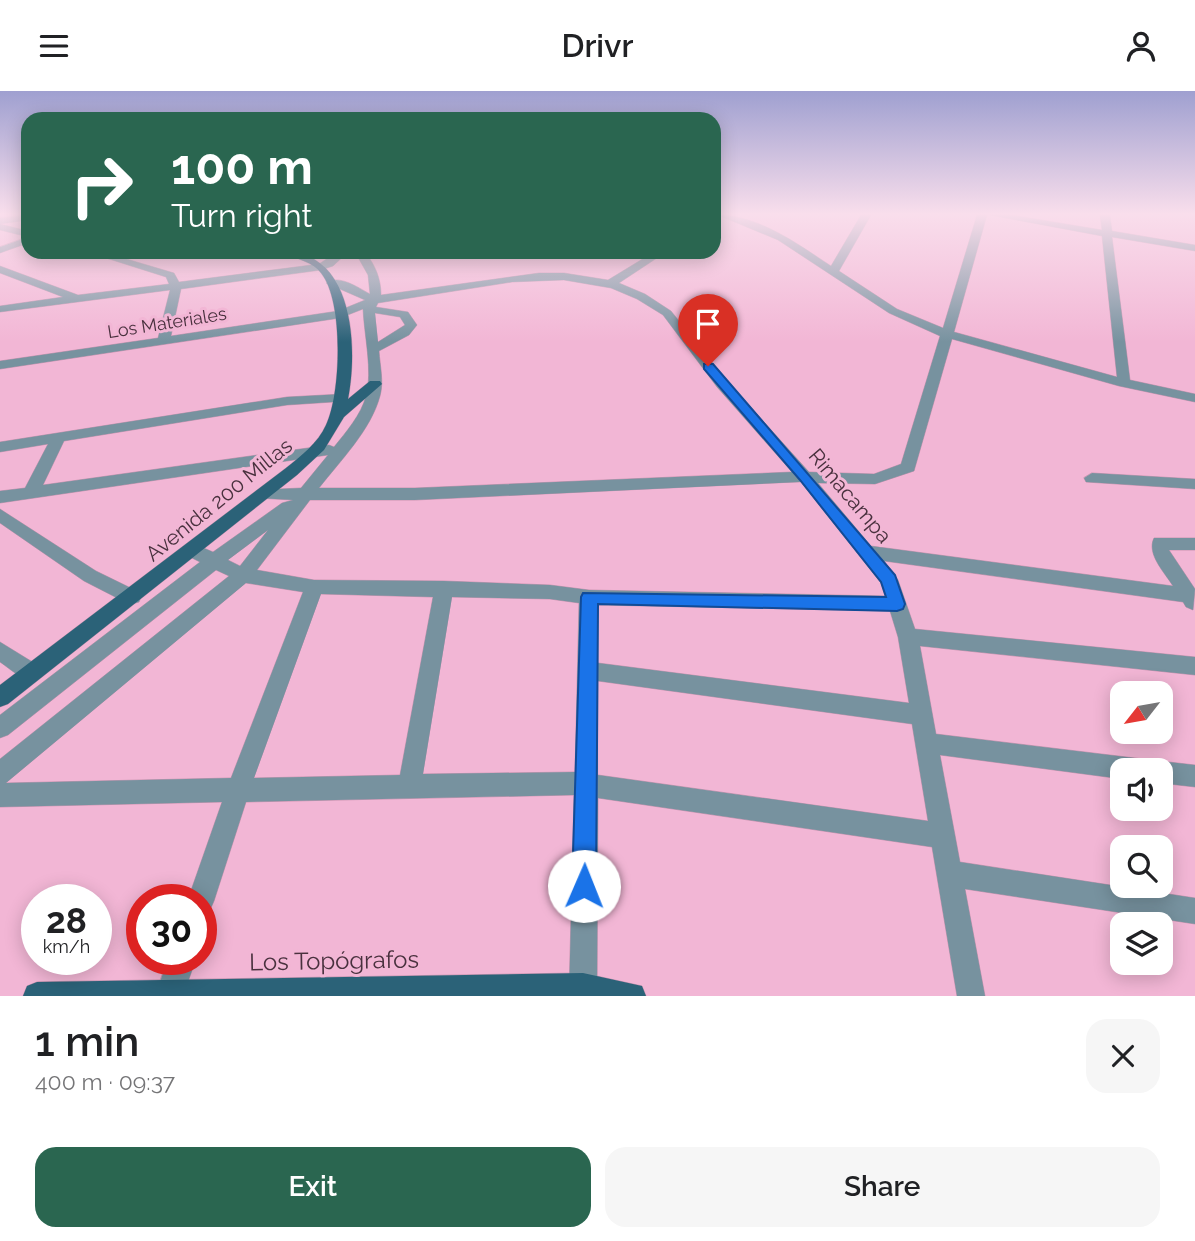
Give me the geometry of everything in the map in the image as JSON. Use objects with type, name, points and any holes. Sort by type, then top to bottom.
[{"type":"main road","points":[[304,259],[321,267],[331,283],[340,314],[346,378],[341,406]]},
{"type":"main road","points":[[341,406],[375,384]]},
{"type":"main road","name":"Avenida 200 Millas","points":[[0,697],[263,494],[314,450],[331,430],[341,406]]},
{"type":"main road","name":"Los Topógrafos","points":[[37,996],[583,992],[632,996]]},
{"type":"street","points":[[813,257],[893,311],[947,334],[1124,383],[1195,398]]},
{"type":"street","points":[[834,270],[841,257]]},
{"type":"street","points":[[263,494],[415,494],[805,477],[875,479],[908,467],[970,257]]},
{"type":"street","points":[[1111,257],[1124,383]]},
{"type":"street","points":[[117,259],[168,273],[176,287],[163,342]]},
{"type":"street","points":[[0,309],[321,267],[333,259]]},
{"type":"street","points":[[0,774],[243,575],[357,428],[373,397],[375,384],[372,305],[377,291],[372,273],[364,259]]},
{"type":"street","points":[[611,283],[650,259]]},
{"type":"street","points":[[0,269],[79,299]]},
{"type":"street","name":"Rimacampa","points":[[340,314],[372,305],[534,276],[577,277],[611,283],[631,291],[667,313],[722,384],[805,477],[889,580],[908,637],[971,996]]},
{"type":"street","points":[[331,283],[341,284],[372,305],[404,314],[411,325],[405,332],[372,350]]},
{"type":"street","name":"Los Materiales","points":[[0,365],[340,314]]},
{"type":"street","points":[[0,447],[287,401],[341,406]]},
{"type":"street","points":[[31,493],[58,438]]},
{"type":"street","points":[[0,497],[314,450],[340,450]]},
{"type":"street","points":[[1092,478],[1195,484]]},
{"type":"street","points":[[0,728],[214,561],[305,495]]},
{"type":"street","points":[[0,515],[90,576],[132,597]]},
{"type":"street","points":[[1192,600],[1160,549],[1160,543],[1195,544]]},
{"type":"street","points":[[192,550],[243,575],[313,587],[897,604]]},
{"type":"street","points":[[866,552],[1192,600]]},
{"type":"street","points":[[207,884],[238,790],[313,587]]},
{"type":"street","points":[[410,785],[444,589]]},
{"type":"street","points":[[583,992],[589,597]]},
{"type":"street","points":[[908,637],[1195,666]]},
{"type":"street","points":[[0,650],[32,672]]},
{"type":"street","points":[[588,671],[922,715]]},
{"type":"street","points":[[927,743],[1110,766]]},
{"type":"street","points":[[1173,773],[1195,776]]},
{"type":"street","points":[[0,795],[410,785],[585,785],[944,836]]},
{"type":"street","points":[[951,874],[1195,911]]},
{"type":"street","points":[[170,995],[177,975]]},
{"type":"route","points":[[584,886],[589,597],[897,604],[889,580],[805,477],[708,366]]}]
